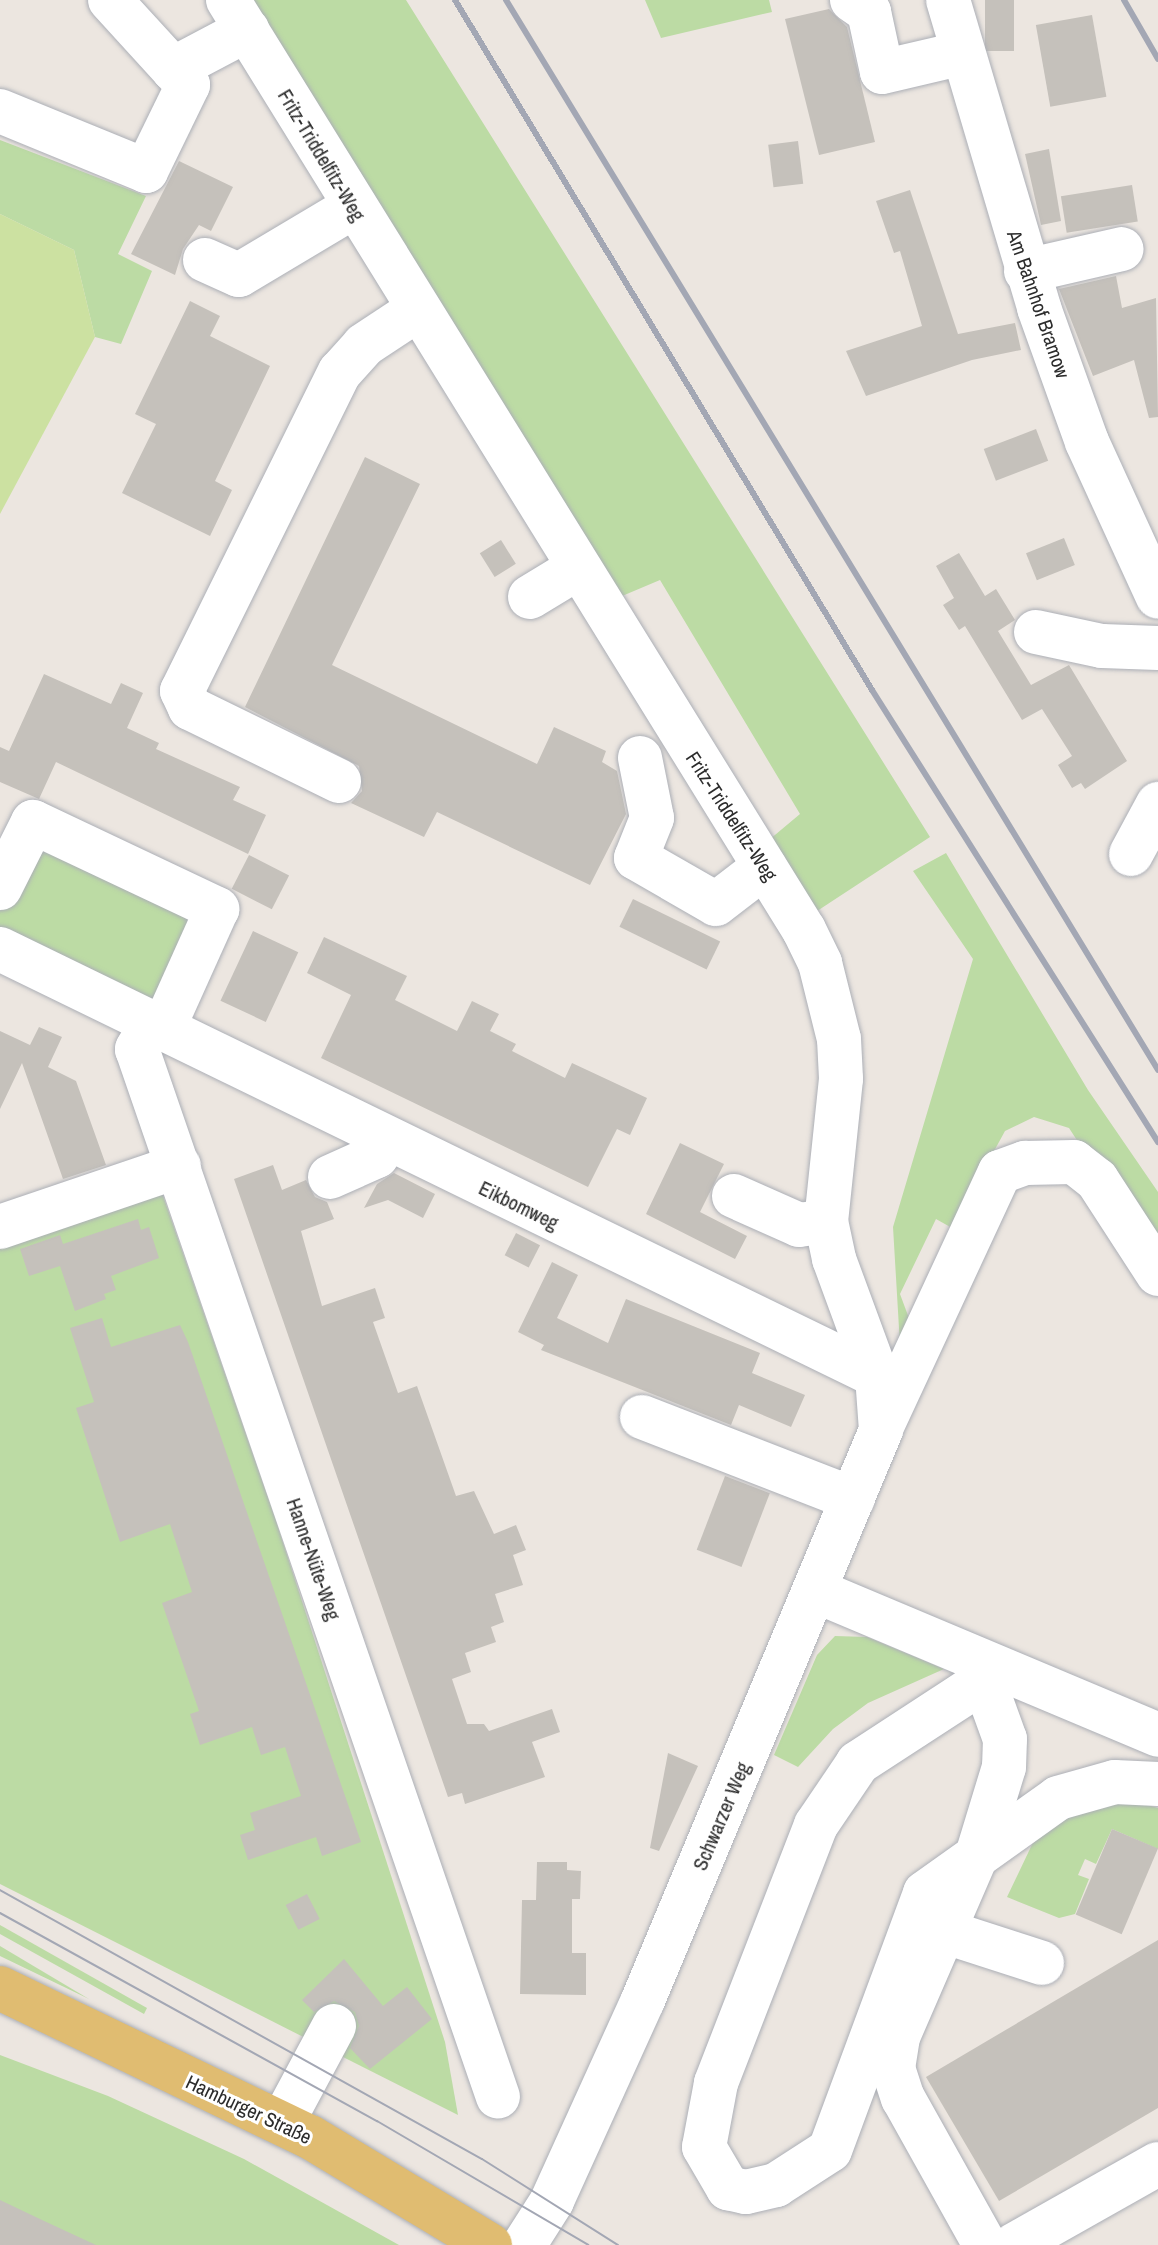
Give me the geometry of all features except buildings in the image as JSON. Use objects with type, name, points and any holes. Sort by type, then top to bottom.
[{"type":"main road","name":"Hamburger Straße","points":[[0,1988],[282,2123],[372,2170],[490,2245]]},
{"type":"street","points":[[0,111],[146,171],[188,85],[110,0]]},
{"type":"street","points":[[852,0],[869,12],[882,72],[963,53]]},
{"type":"street","name":"Am Bahnhof Bramow","points":[[948,0],[1026,271],[1087,442],[1158,597]]},
{"type":"street","points":[[173,69],[237,15]]},
{"type":"street","name":"Fritz-Triddelfitz-Weg","points":[[237,15],[576,569],[764,867],[820,963],[839,1039],[841,1079],[826,1221],[834,1259],[877,1376]]},
{"type":"street","points":[[205,260],[239,275],[353,207]]},
{"type":"street","points":[[1026,271],[1122,249]]},
{"type":"street","points":[[339,781],[190,708],[182,691],[340,372],[364,345],[417,310]]},
{"type":"street","points":[[530,597],[576,569]]},
{"type":"street","points":[[1036,632],[1102,646],[1158,648]]},
{"type":"street","points":[[640,758],[652,818],[636,858],[716,904],[764,867]]},
{"type":"street","points":[[1131,854],[1158,804]]},
{"type":"street","points":[[0,888],[33,822],[217,909],[157,1026]]},
{"type":"street","name":"Eikbomweg","points":[[0,949],[877,1376]]},
{"type":"street","name":"Hanne-Nüte-Weg","points":[[157,1026],[137,1049],[498,2097]]},
{"type":"street","points":[[330,1177],[377,1156],[386,1139]]},
{"type":"street","points":[[881,1430],[1000,1172],[1025,1163],[1074,1162],[1097,1180],[1158,1274]]},
{"type":"street","points":[[0,1227],[179,1166]]},
{"type":"street","points":[[734,1196],[799,1225],[826,1221]]},
{"type":"street","name":"Schwarzer Weg","points":[[524,2245],[544,2217],[594,2111],[816,1591],[881,1430],[877,1376]]},
{"type":"street","points":[[642,1417],[853,1499]]},
{"type":"street","points":[[816,1591],[1158,1735]]},
{"type":"street","points":[[976,1659],[1005,1739],[998,1794],[978,1852],[898,2037],[893,2068],[903,2098],[985,2245]]},
{"type":"street","points":[[976,1659],[979,1684],[858,1763],[816,1825],[716,2083],[704,2147],[728,2188],[746,2192],[776,2185],[830,2150],[925,1893],[978,1852],[1082,1788],[1115,1782],[1158,1784]]},
{"type":"street","points":[[943,1931],[1042,1963]]},
{"type":"street","points":[[282,2123],[334,2026]]},
{"type":"street","points":[[1014,2245],[1158,2164]]},
{"type":"green space","points":[[249,0],[406,0],[930,837],[811,915],[763,845],[800,814],[660,580],[615,599]]},
{"type":"green space","points":[[645,0],[769,0],[772,12],[661,38]]},
{"type":"green space","points":[[0,140],[146,196],[118,254],[152,271],[121,344],[95,337],[74,250],[0,214]]},
{"type":"green space","points":[[0,214],[74,250],[95,337],[0,514]]},
{"type":"green space","points":[[49,844],[189,906],[192,929],[151,1003],[0,932],[0,911],[30,853]]},
{"type":"green space","points":[[946,853],[1088,1090],[1158,1192],[1158,1265],[1069,1128],[1034,1117],[1005,1131],[952,1228],[936,1219],[900,1294],[913,1329],[900,1345],[893,1227],[973,959],[913,871]]},
{"type":"green space","points":[[161,1190],[276,1521],[445,2042],[458,2115],[0,1884],[0,1247]]},
{"type":"green space","points":[[835,1636],[867,1637],[944,1669],[868,1703],[833,1729],[798,1767],[774,1755],[817,1655]]},
{"type":"green space","points":[[1117,1796],[1158,1808],[1158,1849],[1112,1829],[1096,1864],[1085,1859],[1078,1875],[1089,1879],[1075,1914],[1059,1918],[1007,1897],[1038,1832]]},
{"type":"green space","points":[[0,1925],[147,2008],[144,2014],[0,1934]]},
{"type":"green space","points":[[0,1946],[89,1999],[0,1956]]},
{"type":"green space","points":[[0,2055],[108,2096],[244,2159],[399,2245],[0,2245]]},
{"type":"tram line","points":[[0,1890],[482,2159],[618,2245]]},
{"type":"tram line","points":[[0,1913],[377,2121],[588,2245]]},
{"type":"railway","points":[[455,0],[872,690],[1158,1142]]},
{"type":"railway","points":[[506,0],[1158,1070]]},
{"type":"railway","points":[[1124,0],[1158,59]]}]
